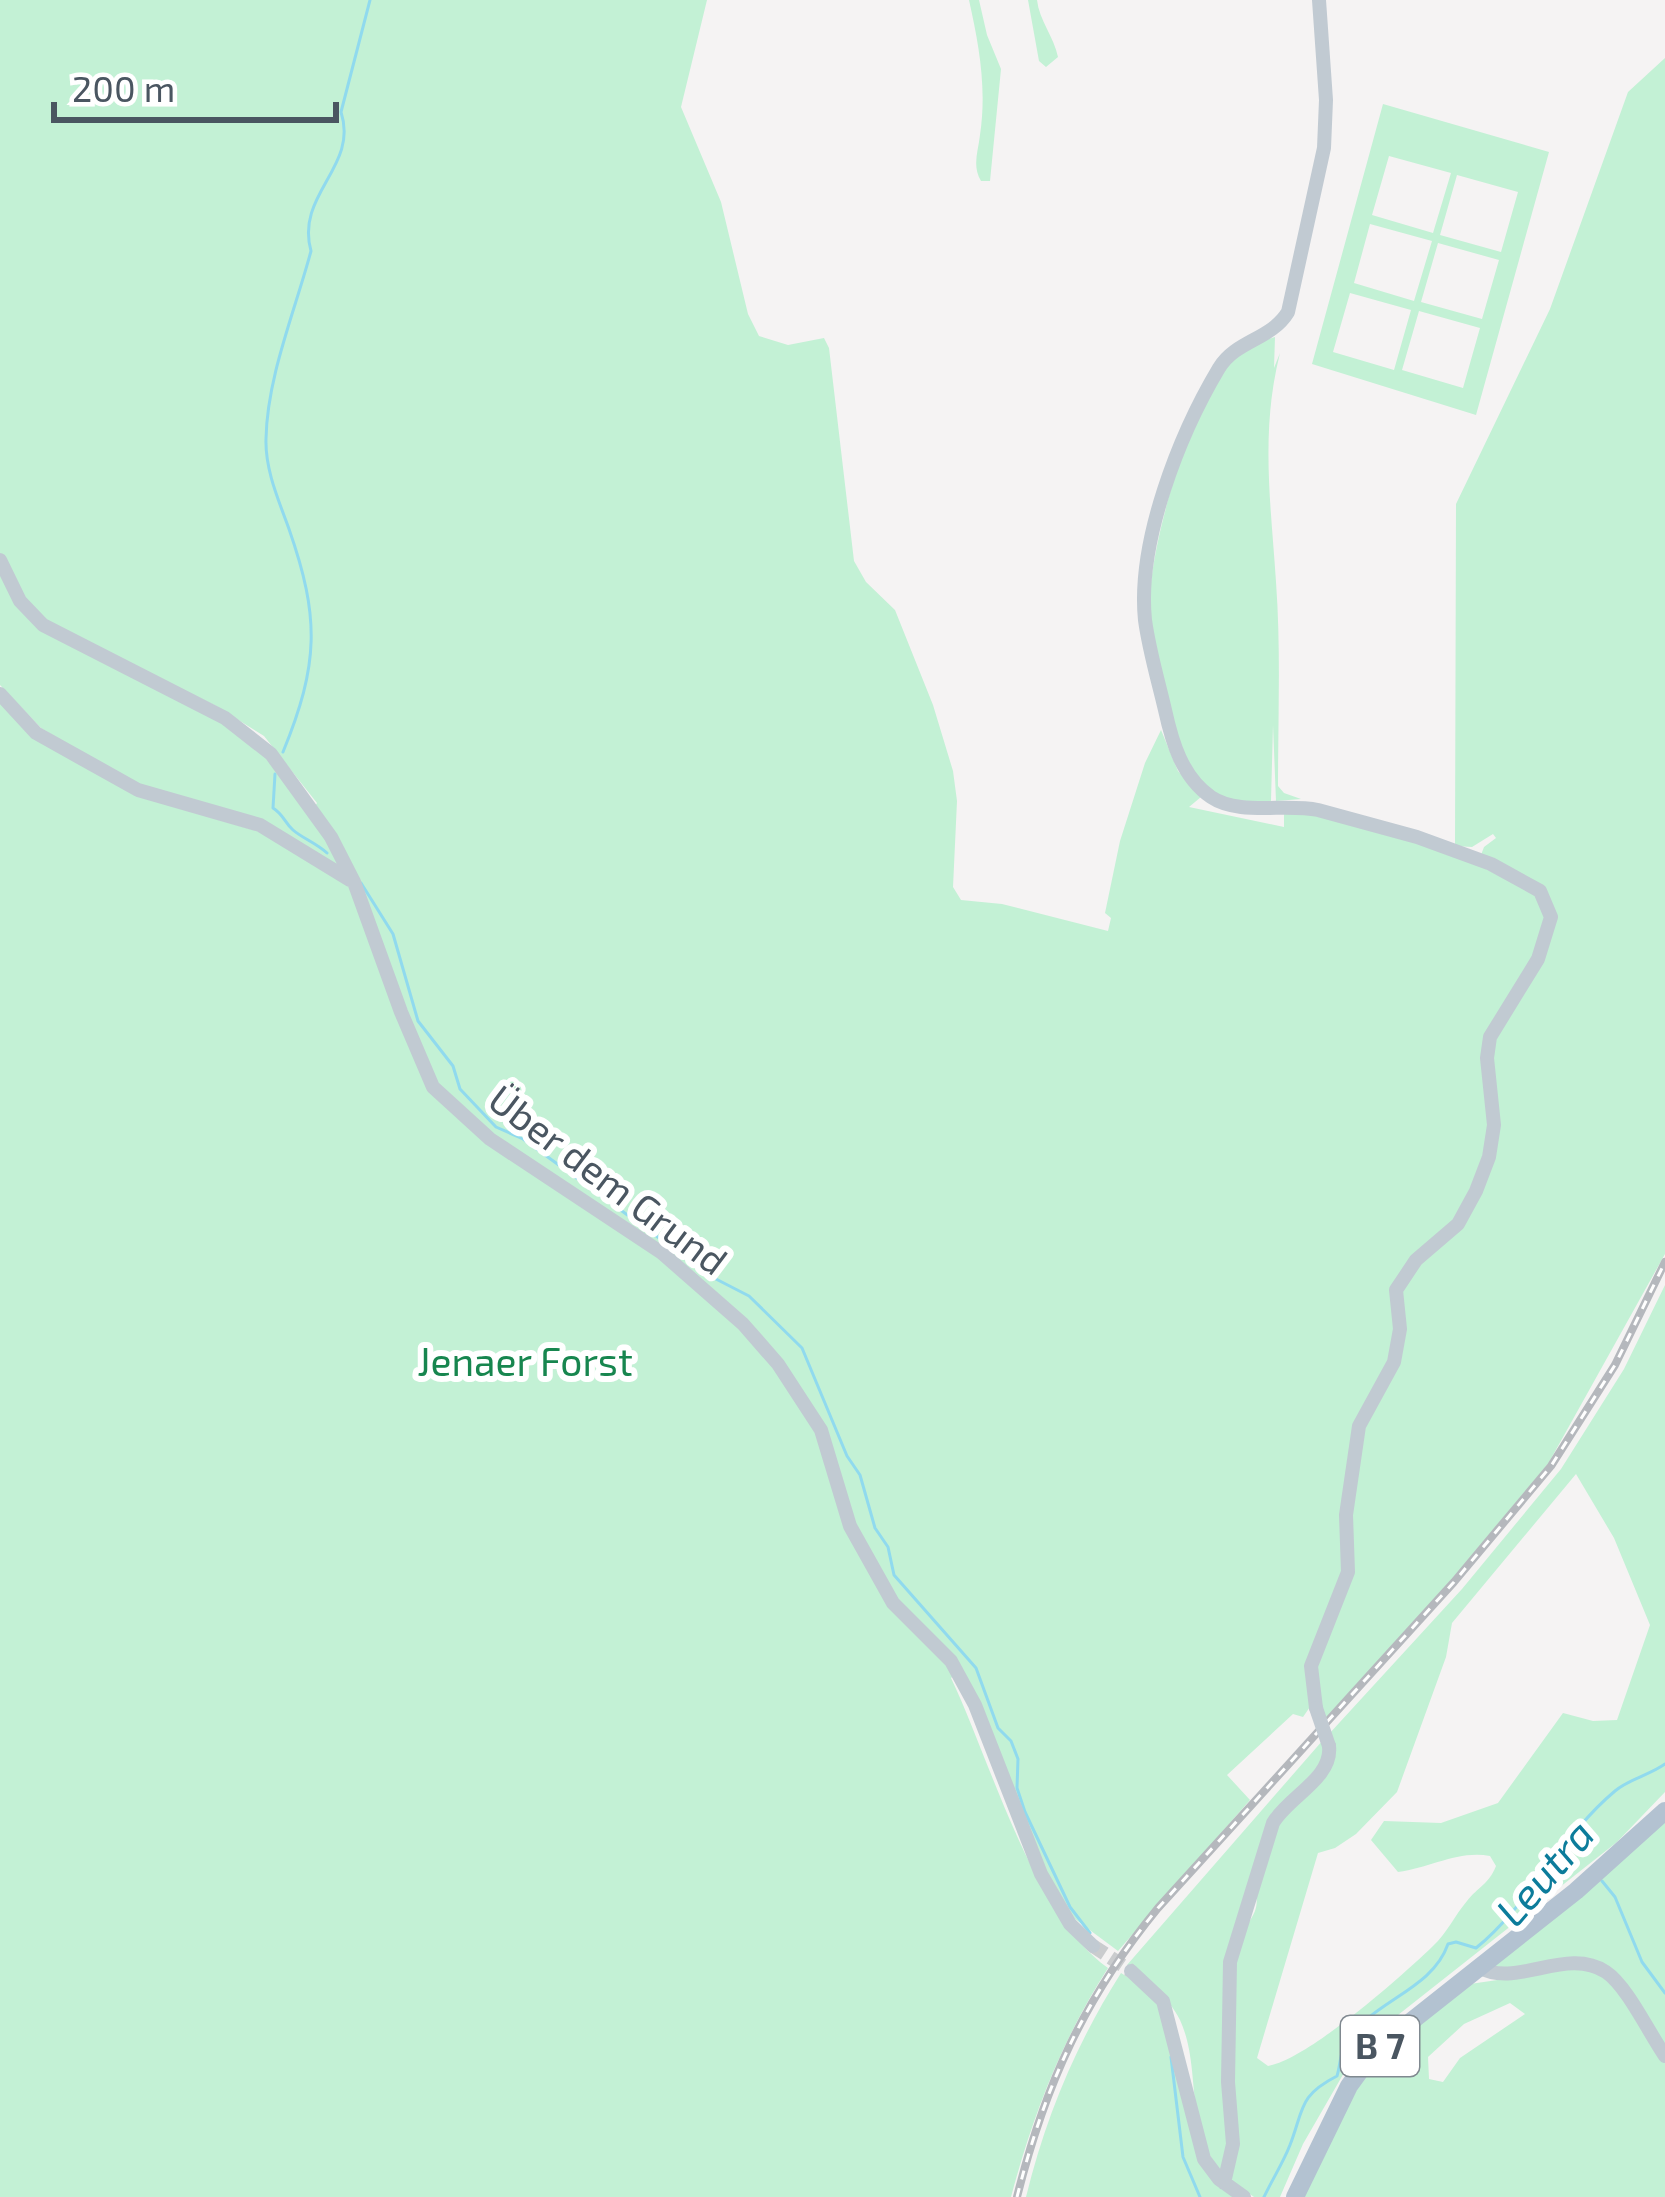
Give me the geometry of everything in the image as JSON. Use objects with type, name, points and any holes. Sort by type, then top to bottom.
[{"type":"main road","name":"B 7","points":[[1295,2197],[1361,2067],[1390,2036],[1576,1891],[1665,1810]]},
{"type":"street","points":[[1224,2183],[1233,2144],[1228,2002],[1232,1952],[1273,1823],[1327,1766],[1329,1746],[1316,1708],[1311,1666],[1346,1582],[1347,1503],[1357,1464],[1359,1426],[1394,1362],[1400,1329],[1396,1290],[1416,1260],[1457,1224],[1489,1157],[1494,1125],[1486,1058],[1490,1037],[1538,959],[1551,917],[1546,898],[1535,887],[1454,850],[1318,810],[1219,801],[1193,782],[1168,722],[1145,621],[1153,541],[1177,457],[1220,365],[1241,345],[1279,327],[1288,312],[1324,148],[1326,100],[1319,0]]},
{"type":"street","name":"Über dem Grund","points":[[0,560],[20,601],[43,625],[225,718],[257,741],[331,837],[354,882],[433,1087],[490,1139],[662,1253],[743,1324],[778,1364],[821,1430],[850,1526],[893,1603],[951,1661],[975,1705],[1041,1874],[1070,1924],[1093,1946]]},
{"type":"street","points":[[0,694],[36,733],[138,790],[260,825],[354,882]]},
{"type":"street","points":[[1478,1967],[1495,1974],[1576,1963],[1599,1969],[1614,1980],[1665,2056]]},
{"type":"street","points":[[1131,1971],[1163,2001],[1182,2060],[1198,2144],[1224,2183],[1244,2197]]},
{"type":"green space","name":"Jenaer Forst","points":[[0,0],[707,0],[681,107],[721,202],[748,314],[759,336],[788,345],[824,338],[829,348],[854,561],[866,582],[895,610],[933,705],[953,771],[957,801],[953,887],[961,900],[1002,904],[1108,931],[1111,918],[1105,913],[1120,841],[1161,730],[1178,771],[1201,797],[1189,807],[1284,827],[1284,809],[1296,809],[1453,853],[1538,894],[1546,908],[1540,947],[1491,1027],[1488,1141],[1462,1211],[1403,1271],[1390,1361],[1366,1404],[1346,1561],[1311,1655],[1312,1704],[1303,1717],[1293,1714],[1227,1775],[1250,1800],[1118,1951],[1075,1919],[1045,1874],[961,1670],[951,1678],[1036,1875],[1081,1944],[1108,1968],[1050,2078],[1011,2197],[0,2197],[0,699],[34,735],[134,795],[294,842],[139,788],[41,728],[0,685],[0,567],[26,614],[246,732],[311,813],[317,803],[264,736],[216,706],[46,623],[14,585],[0,553]]},
{"type":"green space","points":[[969,0],[979,0],[1001,69],[990,181],[981,181],[977,170],[982,83]]},
{"type":"green space","points":[[1028,0],[1037,0],[1058,57],[1046,67],[1039,61]]},
{"type":"green space","points":[[1665,58],[1665,1254],[1548,1464],[1324,1720],[1314,1677],[1344,1594],[1360,1438],[1390,1378],[1399,1300],[1408,1275],[1440,1245],[1492,1158],[1494,1039],[1541,961],[1553,906],[1481,855],[1496,838],[1493,834],[1472,847],[1455,846],[1456,504],[1550,309],[1628,92]]},
{"type":"green space","points":[[1383,104],[1549,152],[1476,415],[1312,364]],"holes":[[[1389,156],[1451,173],[1433,233],[1372,215]],[[1457,175],[1518,192],[1501,252],[1440,235]],[[1370,224],[1432,241],[1414,301],[1354,283]],[[1438,243],[1499,260],[1482,319],[1421,302]],[[1350,293],[1411,310],[1394,370],[1333,352]],[[1419,311],[1480,328],[1463,388],[1402,370]]]},
{"type":"green space","points":[[1275,337],[1274,368],[1280,353],[1270,411],[1269,468],[1278,633],[1278,786],[1301,799],[1276,801],[1273,725],[1271,801],[1243,801],[1226,798],[1202,784],[1184,755],[1156,649],[1150,599],[1158,540],[1192,429],[1224,369],[1241,351]]},
{"type":"green space","points":[[1665,1285],[1665,1792],[1617,1842],[1360,2045],[1303,2144],[1280,2197],[1254,2197],[1232,2181],[1228,2022],[1234,1961],[1255,1911],[1255,1890],[1271,1832],[1315,1782],[1329,1734],[1462,1589],[1561,1469],[1624,1369]],"holes":[[[1576,1474],[1614,1538],[1650,1625],[1617,1720],[1593,1721],[1563,1713],[1498,1803],[1441,1823],[1384,1821],[1371,1840],[1398,1872],[1467,1855],[1490,1856],[1496,1866],[1438,1941],[1399,1977],[1306,2049],[1268,2066],[1257,2058],[1318,1853],[1356,1834],[1397,1792],[1446,1657],[1452,1623]]]},
{"type":"green space","points":[[1323,1740],[1327,1757],[1290,1797],[1230,1951],[1230,2127],[1225,2174],[1203,2140],[1180,2020],[1163,1997],[1127,1965]]},
{"type":"green space","points":[[1665,1815],[1665,2197],[1303,2197],[1326,2143],[1373,2062],[1470,1984],[1511,1978],[1508,1969],[1489,1969]],"holes":[[[1510,2003],[1525,2014],[1460,2058],[1443,2082],[1429,2079],[1428,2057],[1464,2024]]]},
{"type":"green space","points":[[1121,1973],[1158,2004],[1198,2160],[1234,2197],[1026,2197],[1064,2081]]},
{"type":"waterway","points":[[283,752],[309,666],[310,615],[299,561],[270,474],[268,416],[276,368],[311,251],[311,213],[342,149],[341,112],[370,0]]},
{"type":"waterway","points":[[275,774],[273,808],[293,830],[327,853]]},
{"type":"waterway","points":[[361,883],[393,934],[418,1021],[453,1066],[460,1089],[496,1127],[523,1139],[714,1278],[749,1296],[802,1348],[847,1456],[860,1475],[894,1575],[976,1668],[998,1728],[1011,1741],[1018,1759],[1017,1788],[1025,1812],[1070,1907],[1090,1933]]},
{"type":"waterway","name":"Leutra","points":[[1264,2197],[1304,2104],[1337,2076],[1354,2031],[1428,1974],[1448,1944],[1476,1948],[1512,1912],[1596,1809],[1621,1787],[1665,1764]]},
{"type":"waterway","points":[[1553,1860],[1574,1866]]},
{"type":"waterway","points":[[1602,1881],[1615,1897],[1642,1962],[1665,1993]]},
{"type":"waterway","points":[[1171,2057],[1183,2157],[1200,2197]]},
{"type":"tunnel","points":[[1093,1946],[1131,1971]]},
{"type":"railway","points":[[1017,2197],[1054,2080],[1109,1975],[1158,1908],[1454,1582],[1551,1466],[1615,1365],[1665,1262]]}]
